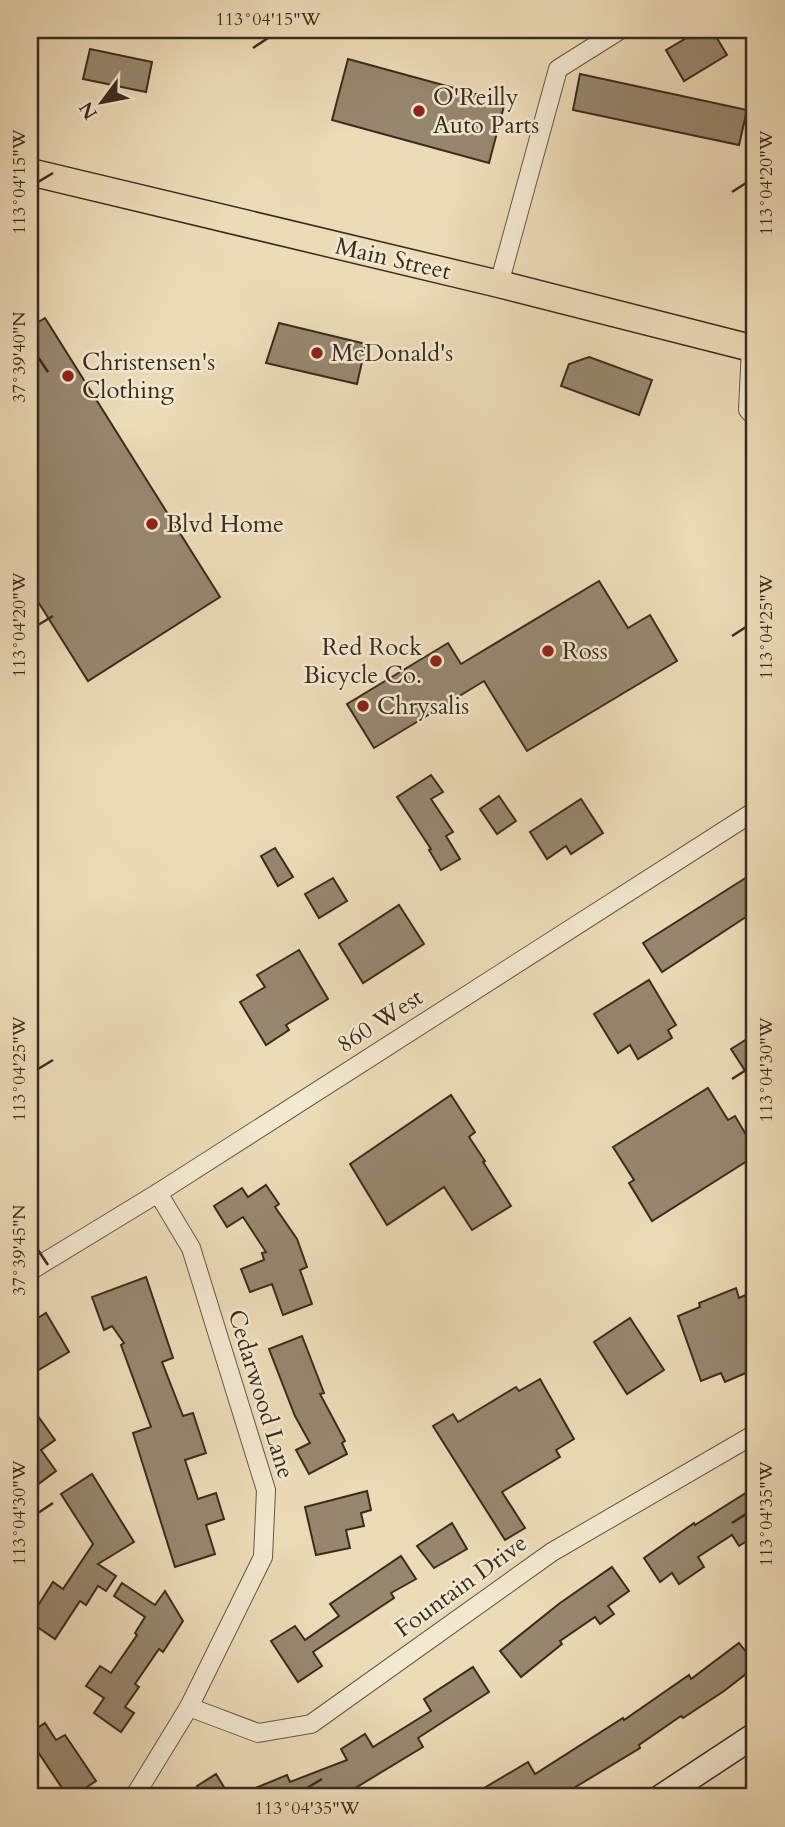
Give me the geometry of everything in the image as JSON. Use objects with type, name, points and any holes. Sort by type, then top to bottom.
[{"type":"main road","name":"Main Street","points":[[30,172],[754,347]]},
{"type":"street","points":[[499,284],[558,69],[620,30]]},
{"type":"street","points":[[754,347],[748,410],[755,417]]},
{"type":"street","name":"860 West","points":[[30,1271],[158,1193],[755,811]]},
{"type":"street","name":"Cedarwood Lane","points":[[134,1797],[189,1707],[263,1558],[267,1490],[191,1248],[158,1193]]},
{"type":"street","name":"Fountain Drive","points":[[189,1707],[258,1733],[311,1724],[552,1552],[755,1434]]},
{"type":"street","points":[[661,1797],[755,1735]]},
{"type":"building","points":[[700,30],[712,30],[727,55],[684,81],[666,50]]},
{"type":"building","points":[[90,49],[152,62],[146,92],[83,79]]},
{"type":"building","name":"O'Reilly Auto Parts","points":[[348,59],[505,102],[489,163],[332,120]]},
{"type":"building","points":[[580,74],[747,110],[739,145],[573,110]]},
{"type":"building","points":[[45,318],[220,597],[88,681],[30,589],[30,327]]},
{"type":"building","name":"McDonald's","points":[[279,323],[366,344],[357,384],[266,363]]},
{"type":"building","points":[[589,357],[652,380],[639,415],[561,386],[569,364]]},
{"type":"building","points":[[599,581],[628,628],[650,615],[677,661],[527,751],[484,681],[374,748],[347,704],[448,643],[461,664]]},
{"type":"building","points":[[431,775],[443,792],[431,799],[453,832],[446,836],[460,859],[441,870],[429,850],[431,849],[397,797]]},
{"type":"building","points":[[499,796],[516,821],[497,834],[480,809]]},
{"type":"building","points":[[581,799],[603,833],[571,854],[566,846],[547,859],[530,832]]},
{"type":"building","points":[[275,848],[293,877],[278,886],[261,856]]},
{"type":"building","points":[[755,872],[755,911],[662,972],[643,943]]},
{"type":"building","points":[[333,878],[347,901],[319,918],[305,894]]},
{"type":"building","points":[[399,905],[424,944],[363,983],[339,944]]},
{"type":"building","points":[[299,950],[328,999],[286,1025],[289,1030],[266,1045],[240,1002],[265,987],[257,975]]},
{"type":"building","points":[[649,980],[676,1025],[668,1030],[672,1038],[638,1059],[630,1045],[618,1053],[594,1014]]},
{"type":"building","points":[[755,1034],[755,1086],[731,1049]]},
{"type":"building","points":[[708,1088],[728,1120],[735,1116],[755,1150],[755,1156],[652,1221],[629,1183],[634,1180],[613,1147]]},
{"type":"building","points":[[451,1095],[475,1132],[469,1137],[511,1206],[472,1230],[444,1187],[387,1225],[350,1164]]},
{"type":"building","points":[[266,1185],[279,1204],[275,1207],[297,1239],[307,1267],[300,1270],[312,1304],[283,1315],[272,1284],[250,1292],[241,1269],[264,1260],[262,1253],[266,1252],[243,1217],[227,1227],[214,1206],[242,1188],[248,1197]]},
{"type":"building","points":[[146,1277],[173,1358],[162,1362],[183,1416],[193,1413],[206,1453],[185,1460],[198,1499],[216,1493],[224,1519],[206,1525],[215,1554],[175,1567],[133,1433],[151,1427],[121,1345],[124,1343],[112,1326],[104,1330],[92,1297]]},
{"type":"building","points":[[736,1288],[739,1298],[750,1293],[755,1306],[755,1369],[725,1382],[721,1373],[701,1381],[678,1316],[700,1307],[699,1303]]},
{"type":"building","points":[[46,1313],[69,1352],[30,1375],[30,1323]]},
{"type":"building","points":[[630,1318],[664,1370],[627,1394],[594,1342]]},
{"type":"building","points":[[302,1336],[324,1393],[320,1394],[345,1441],[342,1443],[347,1454],[309,1474],[296,1450],[310,1443],[295,1416],[269,1349]]},
{"type":"building","points":[[540,1379],[574,1439],[556,1450],[560,1457],[502,1492],[525,1528],[505,1540],[433,1426],[453,1414],[458,1422],[516,1387],[519,1391]]},
{"type":"building","points":[[30,1405],[55,1440],[41,1450],[56,1471],[37,1485],[30,1476]]},
{"type":"building","points":[[92,1474],[134,1542],[98,1564],[116,1576],[106,1591],[98,1586],[86,1605],[80,1601],[55,1639],[30,1622],[30,1618],[53,1582],[63,1589],[93,1544],[61,1494]]},
{"type":"building","points":[[755,1487],[755,1536],[739,1546],[732,1535],[698,1557],[704,1567],[679,1584],[672,1573],[660,1582],[644,1558],[694,1523],[695,1525]]},
{"type":"building","points":[[367,1491],[371,1510],[361,1513],[364,1526],[346,1530],[350,1548],[316,1555],[305,1507]]},
{"type":"building","points":[[452,1523],[467,1549],[434,1568],[417,1546]]},
{"type":"building","points":[[401,1556],[416,1579],[391,1593],[394,1598],[313,1652],[322,1666],[298,1682],[271,1641],[295,1626],[305,1640],[339,1616],[330,1604]]},
{"type":"building","points":[[612,1567],[629,1591],[608,1606],[614,1614],[600,1624],[595,1617],[560,1641],[562,1644],[521,1677],[500,1651],[560,1603]]},
{"type":"building","points":[[122,1583],[155,1605],[165,1591],[183,1621],[163,1652],[159,1649],[135,1684],[139,1687],[125,1707],[134,1713],[121,1732],[94,1713],[104,1698],[86,1686],[100,1666],[111,1673],[137,1635],[135,1633],[145,1617],[114,1596]]},
{"type":"building","points":[[739,1643],[755,1663],[755,1667],[724,1691],[639,1745],[640,1748],[559,1797],[469,1797],[528,1762],[535,1774],[623,1718],[624,1720],[689,1675],[691,1679]]},
{"type":"building","points":[[473,1667],[489,1692],[418,1738],[423,1747],[347,1793],[337,1797],[234,1797],[287,1775],[290,1782],[347,1760],[341,1749],[365,1734],[373,1747],[431,1711],[424,1699]]},
{"type":"building","points":[[45,1723],[56,1740],[65,1735],[96,1781],[72,1797],[68,1797],[30,1740],[30,1733]]},
{"type":"building","points":[[216,1774],[230,1797],[204,1797],[197,1786]]},
{"type":"place","name":"O'Reilly Auto Parts","points":[[419,111]]},
{"type":"place","name":"McDonald's","points":[[317,353]]},
{"type":"place","name":"Christensen's Clothing","points":[[68,376]]},
{"type":"place","name":"Blvd Home","points":[[152,524]]},
{"type":"place","name":"Ross","points":[[548,651]]},
{"type":"place","name":"Red Rock Bicycle Co.","points":[[436,661]]},
{"type":"place","name":"Chrysalis","points":[[363,706]]}]
